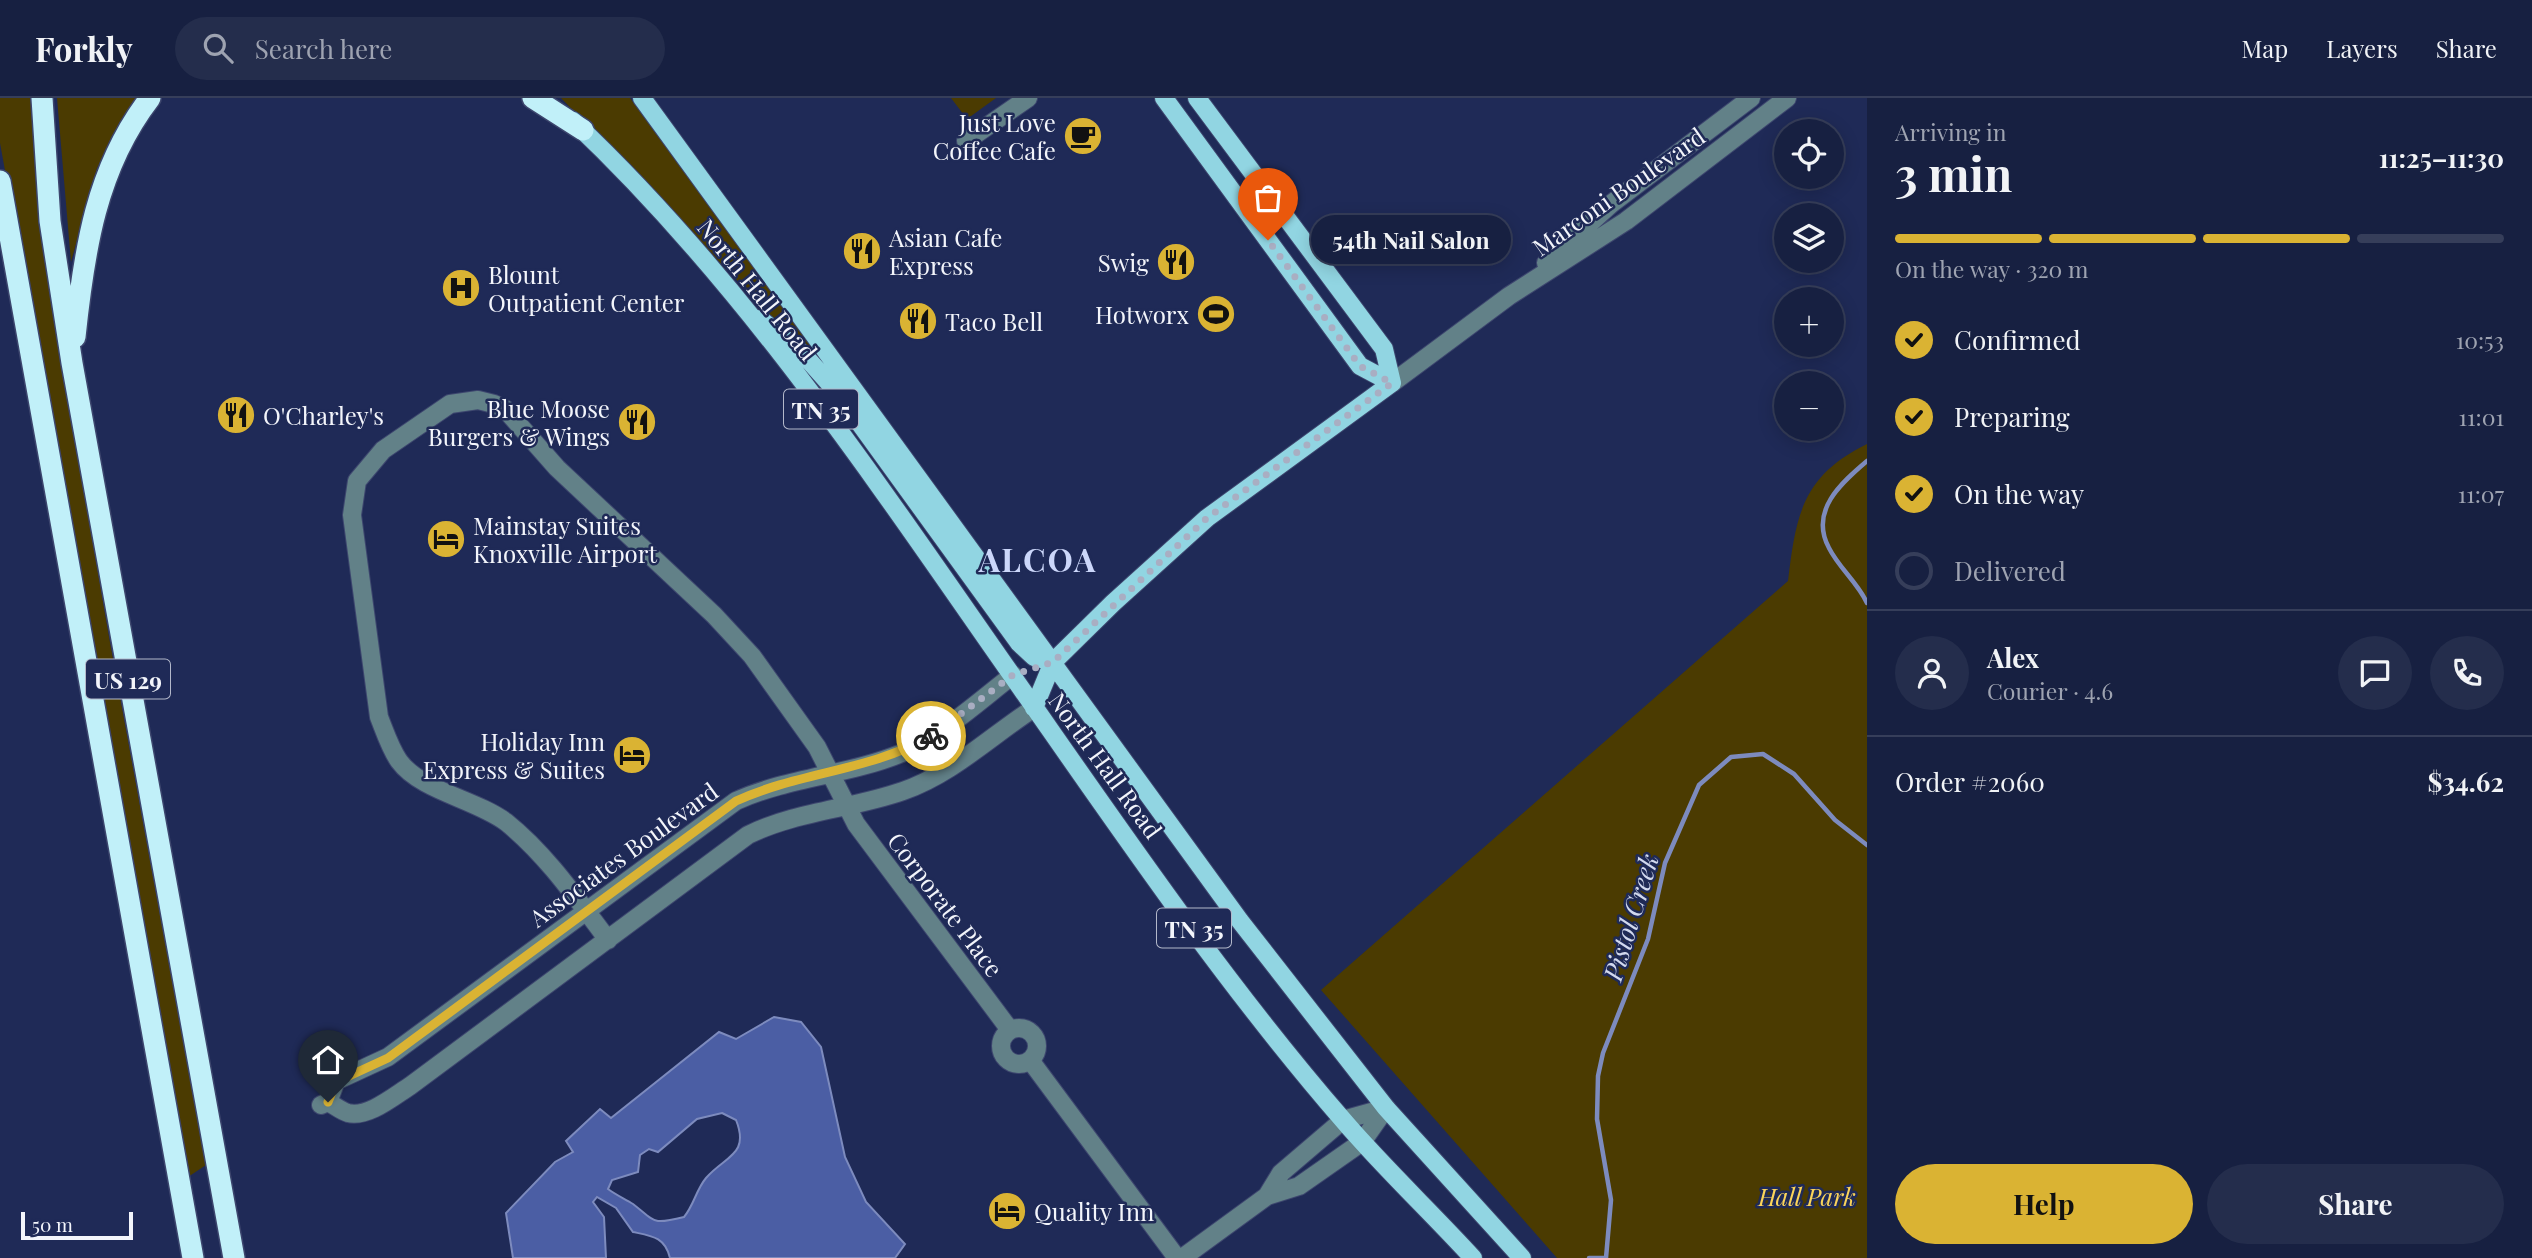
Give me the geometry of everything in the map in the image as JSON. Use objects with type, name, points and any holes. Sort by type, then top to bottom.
[{"type":"highway","name":"US 129","points":[[42,98],[50,221],[72,363],[234,1258]]},
{"type":"highway","points":[[72,363],[90,229],[108,170],[131,122],[150,98]]},
{"type":"highway","points":[[533,98],[583,130]]},
{"type":"highway","name":"US 129","points":[[0,181],[193,1258]]},
{"type":"main road","name":"North Hall Road","points":[[549,98],[639,186],[746,308],[924,549],[1034,708],[1205,943],[1343,1120],[1473,1258]]},
{"type":"main road","name":"North Hall Road","points":[[642,98],[1240,921],[1386,1108],[1522,1258]]},
{"type":"main road","points":[[1164,98],[1360,366],[1392,383]]},
{"type":"main road","points":[[1197,98],[1384,349],[1392,383]]},
{"type":"main road","points":[[746,308],[794,345],[837,392],[1019,643],[1034,657],[1053,662]]},
{"type":"main road","name":"Marconi Boulevard","points":[[1034,708],[1053,662],[1207,518],[1392,383]]},
{"type":"main road","name":"Marconi Boulevard","points":[[1013,675],[1053,662]]},
{"type":"street","points":[[966,141],[1028,98]]},
{"type":"street","name":"Marconi Boulevard","points":[[1509,296],[1611,204],[1751,98]]},
{"type":"street","name":"Marconi Boulevard","points":[[1392,383],[1509,296],[1626,221],[1787,98]]},
{"type":"street","name":"Corporate Place","points":[[608,940],[531,845],[506,822],[480,805],[419,779],[407,769],[389,743],[379,717],[354,539],[353,499],[358,481],[383,450],[450,404],[478,400],[505,409],[557,468],[714,615],[752,656],[798,716],[845,806],[1010,1030],[1022,1028],[1033,1034],[1037,1045],[1030,1060]]},
{"type":"street","name":"Associates Boulevard","points":[[1013,675],[936,733],[903,752],[785,782],[736,801],[388,1058],[336,1082],[324,1103],[349,1113],[381,1105],[748,835],[787,820],[920,785],[1034,708]]},
{"type":"street","points":[[1010,1030],[1001,1040],[1004,1058],[1014,1064],[1030,1060],[1179,1258],[1267,1196],[1299,1186],[1362,1142],[1386,1108]]},
{"type":"street","points":[[1267,1196],[1281,1173],[1343,1120],[1386,1108]]},
{"type":"green space","points":[[0,98],[31,98],[52,303],[109,637],[206,1165],[188,1177],[0,143]]},
{"type":"green space","points":[[57,98],[140,98],[97,168],[71,262]]},
{"type":"green space","points":[[561,98],[630,98],[842,389]]},
{"type":"green space","points":[[951,98],[996,98],[967,119]]},
{"type":"green space","name":"Hall Park","points":[[1867,444],[1867,1258],[1557,1258],[1321,990],[1788,581],[1799,517],[1806,500],[1828,470],[1845,456]]},
{"type":"water","points":[[774,1017],[801,1022],[821,1047],[845,1157],[866,1202],[905,1244],[895,1258],[670,1258],[661,1242],[652,1236],[633,1232],[616,1208],[597,1197],[593,1202],[604,1217],[606,1258],[513,1258],[506,1213],[555,1162],[573,1152],[566,1141],[600,1109],[611,1118],[719,1032],[736,1039]],"holes":[[[722,1113],[736,1120],[740,1132],[738,1148],[706,1178],[684,1217],[666,1221],[655,1220],[608,1189],[612,1180],[638,1172],[640,1155],[649,1149],[658,1152],[697,1119]]]},
{"type":"waterway","name":"Pistol Creek","points":[[1867,461],[1838,488],[1825,510],[1823,522],[1829,548],[1867,603]]},
{"type":"waterway","name":"Pistol Creek","points":[[1589,1258],[1606,1258],[1611,1200],[1597,1119],[1598,1076],[1603,1053],[1648,939],[1665,863],[1699,785],[1731,757],[1763,754],[1794,774],[1835,820],[1867,845]]},
{"type":"way so far","points":[[931,736],[1013,675],[1053,662],[1113,603],[1207,518],[1392,383],[1360,366],[1268,240]]},
{"type":"place","name":"Just Love Coffee Cafe","points":[[1083,136]]},
{"type":"place","name":"54th Nail Salon","points":[[1268,240]]},
{"type":"place","name":"Asian Cafe Express","points":[[862,251]]},
{"type":"place","name":"Swig","points":[[1176,262]]},
{"type":"place","name":"Blount Outpatient Center","points":[[461,288]]},
{"type":"place","name":"Hotworx","points":[[1216,314]]},
{"type":"place","name":"Taco Bell","points":[[918,321]]},
{"type":"place","name":"O'Charley's","points":[[236,415]]},
{"type":"place","name":"Blue Moose Burgers & Wings","points":[[637,422]]},
{"type":"place","name":"Mainstay Suites Knoxville Airport","points":[[446,539]]},
{"type":"place","name":"Holiday Inn Express & Suites","points":[[632,755]]},
{"type":"place","name":"Quality Inn","points":[[1007,1211]]},
{"type":"district","name":"ALCOA","points":[[1038,558]]},
{"type":"route","points":[[328,1102],[336,1082],[388,1058],[736,801],[785,782],[903,752],[931,736]]}]
